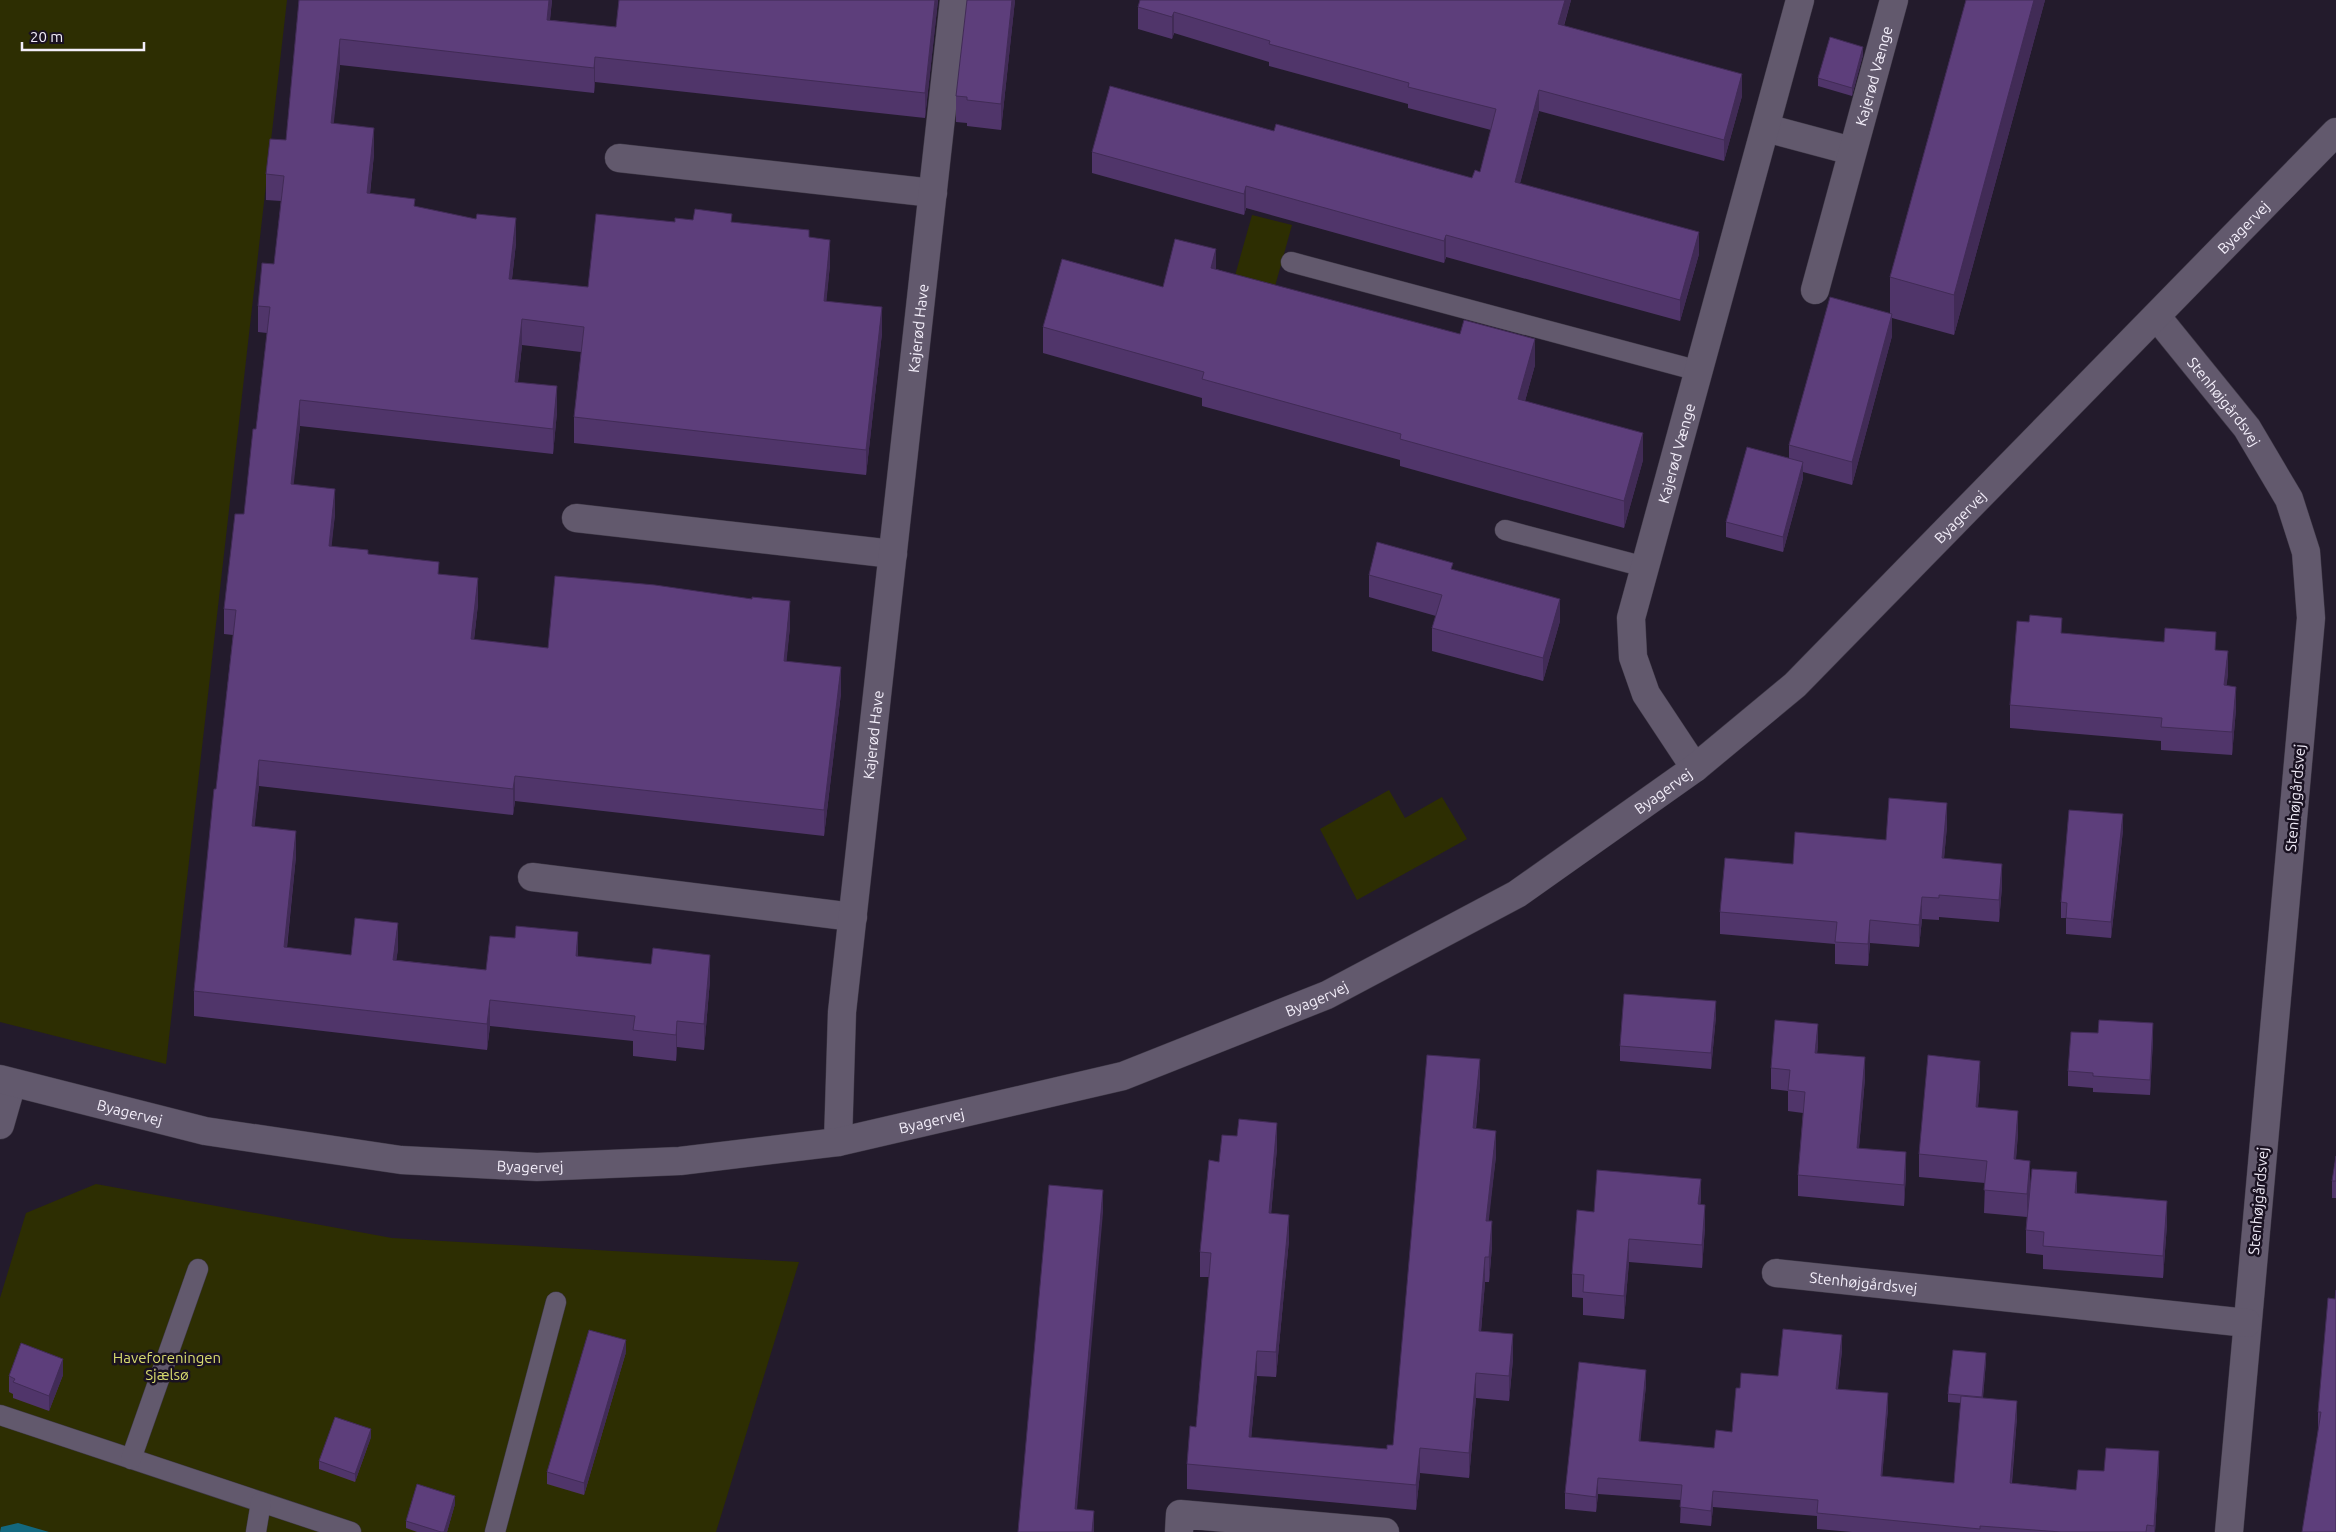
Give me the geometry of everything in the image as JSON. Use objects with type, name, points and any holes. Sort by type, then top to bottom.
[{"type":"street","name":"Kajerød Have","points":[[838,1142],[842,1012],[954,0]]},
{"type":"street","name":"Kajerød Vænge","points":[[1815,290],[1894,0]]},
{"type":"street","name":"Kajerød Vænge","points":[[1695,768],[1646,694],[1633,657],[1631,618],[1748,184],[1766,128],[1797,1]]},
{"type":"street","points":[[1766,128],[1852,151]]},
{"type":"street","name":"Byagervej","points":[[6,1081],[205,1132],[401,1160],[537,1167],[680,1161],[838,1142],[1123,1076],[1327,994],[1517,894],[1695,768],[1795,684],[2157,317],[2336,132]]},
{"type":"street","points":[[620,158],[933,192]]},
{"type":"street","name":"Stenhøjgårdsvej","points":[[2157,317],[2247,428],[2289,499],[2306,552],[2310,618],[2306,681],[2229,1532]]},
{"type":"street","points":[[576,518],[893,554]]},
{"type":"street","points":[[532,877],[852,917]]},
{"type":"street","points":[[0,1125],[6,1081]]},
{"type":"street","name":"Stenhøjgårdsvej","points":[[1776,1273],[2247,1323]]},
{"type":"street","points":[[1179,1532],[1180,1514],[1385,1532]]},
{"type":"lane","points":[[1291,262],[1699,371]]},
{"type":"lane","points":[[1505,530],[1645,567]]},
{"type":"lane","points":[[131,1459],[198,1269]]},
{"type":"lane","points":[[495,1532],[556,1302]]},
{"type":"lane","points":[[0,1415],[351,1532]]},
{"type":"lane","points":[[256,1532],[261,1502]]},
{"type":"green space","points":[[0,0],[287,0],[166,1064],[0,1022]]},
{"type":"green space","points":[[1252,215],[1292,225],[1269,308],[1229,297]]},
{"type":"green space","points":[[1389,790],[1405,818],[1442,797],[1467,839],[1357,900],[1320,829]]},
{"type":"green space","name":"Haveforeningen Sjælsø","points":[[96,1184],[392,1238],[799,1262],[716,1532],[0,1532],[0,1298],[26,1213]]},
{"type":"water","points":[[18,1523],[49,1532],[0,1532],[1,1527]]},
{"type":"building","points":[[299,0],[549,0],[547,20],[616,27],[619,0],[935,0],[925,93],[595,57],[594,68],[340,39],[331,123],[374,128],[367,193],[415,199],[414,206],[476,219],[477,214],[516,218],[509,279],[588,287],[596,214],[675,222],[675,218],[693,220],[695,209],[732,214],[731,222],[809,230],[809,237],[830,240],[824,301],[882,307],[866,450],[574,417],[584,327],[522,319],[515,382],[557,386],[553,429],[300,400],[291,484],[335,489],[329,546],[368,550],[368,554],[439,562],[438,574],[478,578],[471,639],[548,648],[555,576],[655,585],[752,599],[752,597],[790,601],[784,661],[841,667],[824,810],[515,776],[513,789],[259,760],[252,826],[296,831],[284,947],[351,955],[355,918],[398,923],[393,960],[486,970],[490,936],[515,938],[516,926],[578,932],[576,956],[651,964],[653,948],[710,955],[704,1024],[677,1021],[676,1035],[633,1030],[635,1016],[490,1000],[487,1024],[194,991],[214,789],[216,789],[236,610],[224,609],[235,514],[244,514],[253,429],[256,429],[270,307],[258,306],[262,263],[274,264],[284,176],[266,174],[270,139],[286,140]]},
{"type":"building","points":[[967,0],[1012,0],[1001,104],[967,100],[967,97],[956,96]]},
{"type":"building","points":[[1140,0],[1565,0],[1558,24],[1742,74],[1724,140],[1539,90],[1515,182],[1699,232],[1680,300],[1446,235],[1444,241],[1246,186],[1244,194],[1092,152],[1110,86],[1274,131],[1276,124],[1472,178],[1475,170],[1480,172],[1496,109],[1408,87],[1409,83],[1269,44],[1270,41],[1174,12],[1172,17],[1138,7]]},
{"type":"building","points":[[1966,0],[2034,0],[1954,295],[1890,277]]},
{"type":"building","points":[[1830,37],[1863,47],[1852,88],[1818,78]]},
{"type":"building","points":[[1175,239],[1216,249],[1211,268],[1460,334],[1464,320],[1535,339],[1518,399],[1643,433],[1624,501],[1400,439],[1401,434],[1202,379],[1204,372],[1043,327],[1062,259],[1163,287]]},
{"type":"building","points":[[1830,297],[1892,314],[1852,462],[1789,445]]},
{"type":"building","points":[[1747,447],[1803,462],[1783,537],[1726,522]]},
{"type":"building","points":[[1377,542],[1453,563],[1451,569],[1560,599],[1543,658],[1432,628],[1442,595],[1369,575]]},
{"type":"building","points":[[2030,615],[2062,618],[2061,633],[2164,642],[2165,628],[2216,632],[2215,650],[2228,651],[2224,685],[2236,687],[2232,732],[2161,727],[2162,718],[2010,705],[2017,621],[2029,622]]},
{"type":"building","points":[[1889,798],[1947,803],[1942,858],[2002,864],[1999,900],[1939,895],[1939,898],[1922,897],[1919,925],[1870,920],[1868,944],[1835,942],[1837,922],[1720,912],[1725,858],[1793,864],[1795,832],[1886,840]]},
{"type":"building","points":[[2069,810],[2123,814],[2111,922],[2066,918],[2067,903],[2061,902]]},
{"type":"building","points":[[1624,994],[1716,1001],[1711,1053],[1620,1046]]},
{"type":"building","points":[[1775,1020],[1818,1024],[1815,1053],[1865,1057],[1857,1148],[1906,1152],[1904,1185],[1798,1175],[1805,1092],[1788,1090],[1790,1070],[1771,1068]]},
{"type":"building","points":[[2099,1020],[2153,1023],[2150,1080],[2093,1076],[2093,1073],[2068,1071],[2071,1032],[2098,1033]]},
{"type":"building","points":[[1427,1055],[1480,1059],[1473,1128],[1496,1131],[1486,1221],[1492,1221],[1489,1257],[1485,1257],[1479,1331],[1513,1334],[1509,1376],[1476,1373],[1469,1453],[1420,1448],[1416,1485],[1187,1464],[1190,1426],[1196,1427],[1211,1253],[1200,1252],[1209,1160],[1219,1162],[1222,1135],[1237,1136],[1239,1119],[1277,1123],[1269,1213],[1289,1215],[1276,1352],[1257,1351],[1249,1437],[1387,1449],[1387,1445],[1393,1445]]},
{"type":"building","points":[[1928,1055],[1980,1061],[1976,1107],[2018,1111],[2014,1159],[2030,1161],[2027,1194],[1984,1190],[1987,1161],[1919,1154]]},
{"type":"building","points":[[2336,1156],[2336,1181],[2332,1181]]},
{"type":"building","points":[[2032,1169],[2077,1172],[2075,1193],[2167,1201],[2163,1256],[2043,1246],[2044,1232],[2026,1230]]},
{"type":"building","points":[[1597,1170],[1701,1179],[1698,1204],[1705,1205],[1702,1245],[1629,1239],[1624,1296],[1583,1292],[1584,1275],[1572,1274],[1577,1210],[1594,1212]]},
{"type":"building","points":[[1049,1185],[1103,1190],[1075,1509],[1094,1511],[1092,1532],[1018,1532]]},
{"type":"building","points":[[2336,1290],[2336,1532],[2302,1532],[2321,1412],[2318,1412],[2328,1298],[2335,1299]]},
{"type":"building","points":[[1783,1329],[1842,1335],[1836,1389],[1888,1393],[1881,1476],[1954,1483],[1961,1396],[2017,1401],[2010,1483],[2076,1490],[2078,1470],[2104,1471],[2106,1448],[2159,1451],[2154,1526],[2147,1525],[2146,1532],[2061,1532],[1980,1526],[1980,1529],[1817,1513],[1818,1500],[1713,1491],[1711,1511],[1680,1507],[1682,1485],[1598,1478],[1596,1497],[1565,1493],[1579,1362],[1646,1370],[1639,1441],[1714,1448],[1716,1430],[1732,1432],[1736,1388],[1740,1388],[1741,1373],[1778,1376]]},
{"type":"building","points":[[589,1330],[626,1340],[584,1483],[547,1472]]},
{"type":"building","points":[[21,1343],[63,1359],[49,1396],[13,1382],[15,1379],[9,1376]]},
{"type":"building","points":[[1953,1350],[1986,1353],[1982,1397],[1948,1394]]},
{"type":"building","points":[[335,1417],[371,1429],[355,1474],[319,1461]]},
{"type":"building","points":[[417,1484],[455,1496],[444,1532],[406,1521]]}]
